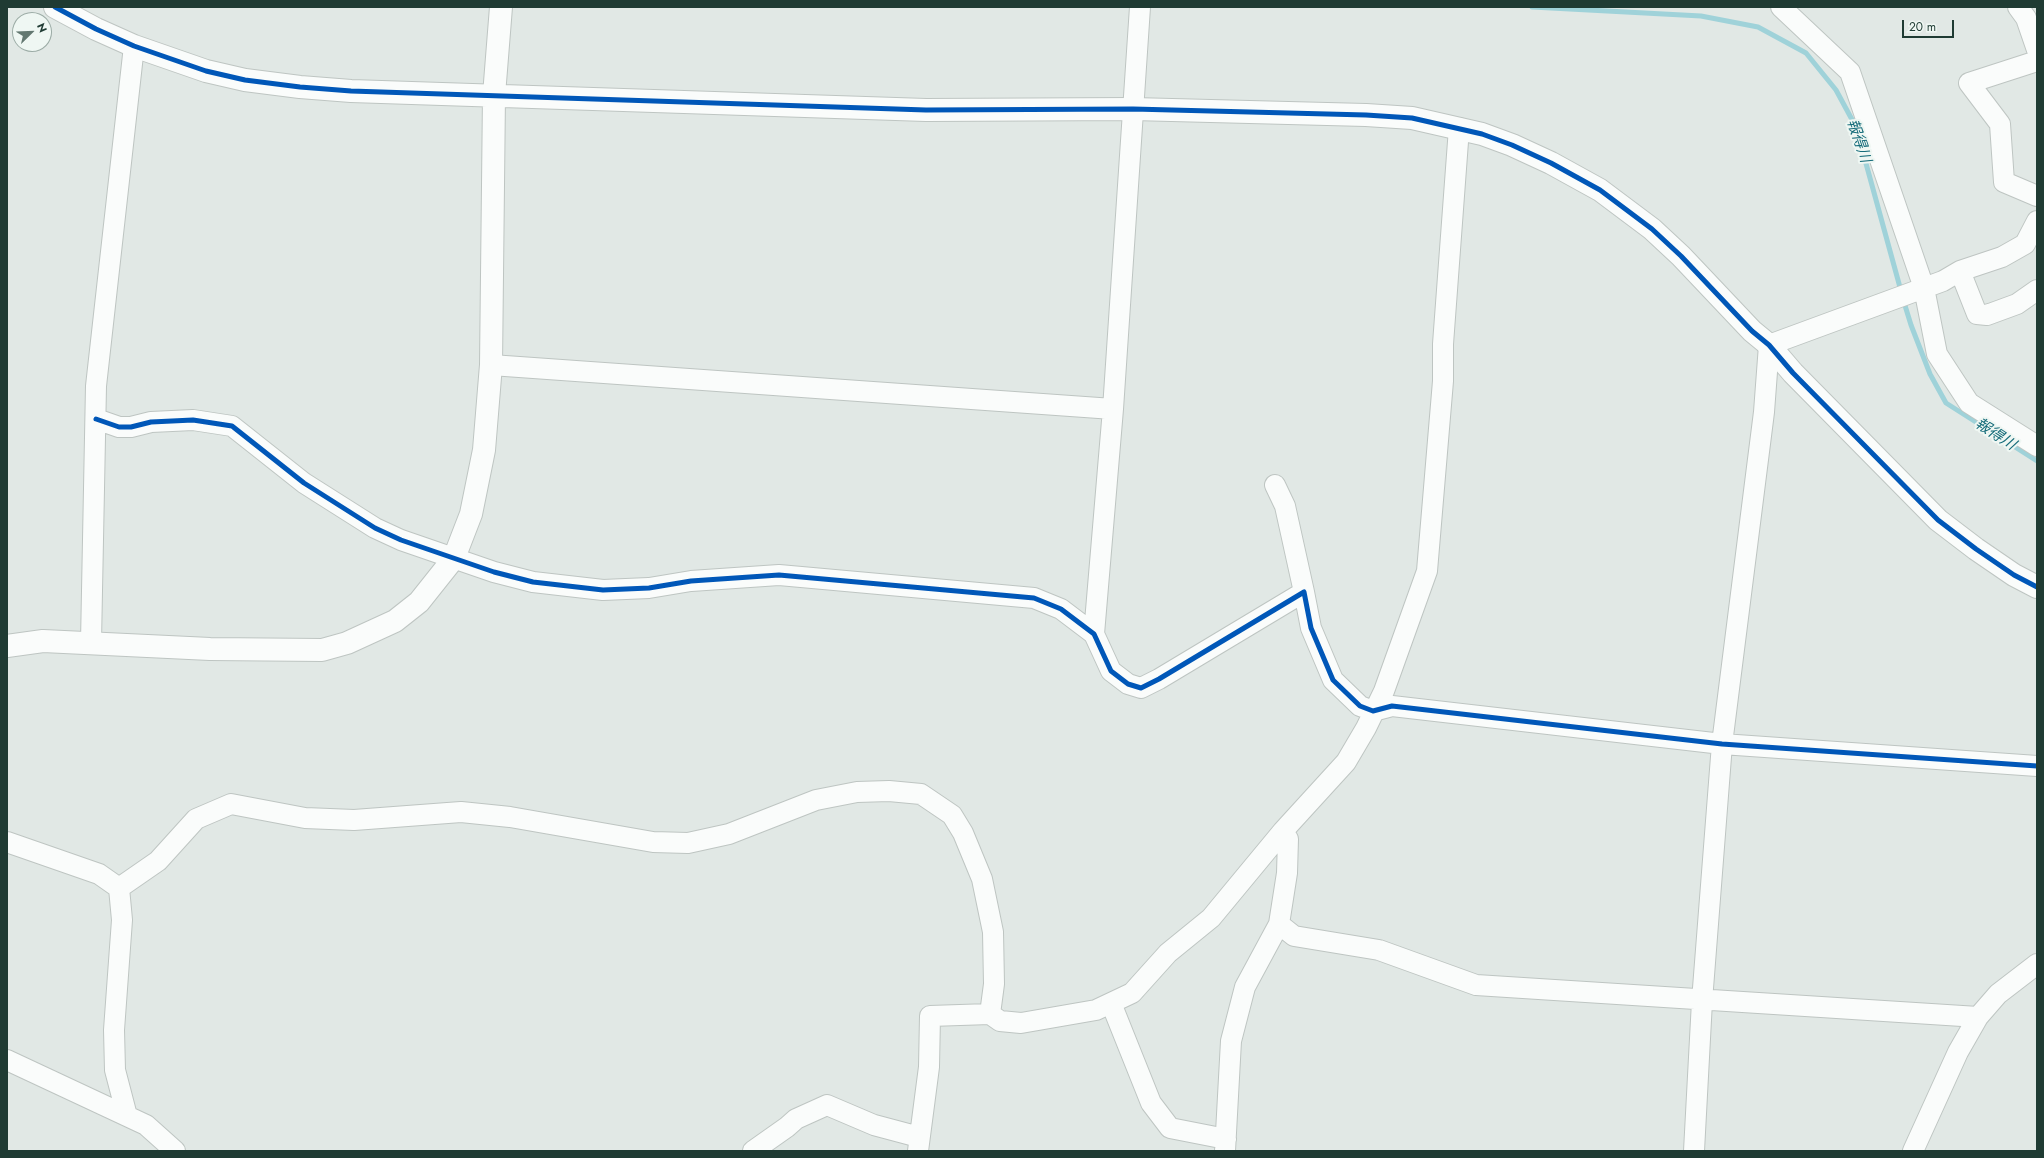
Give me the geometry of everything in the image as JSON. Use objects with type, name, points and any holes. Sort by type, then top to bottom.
[{"type":"street","points":[[55,7],[96,29],[134,46],[206,71],[245,80],[351,91],[926,110],[1133,109],[1366,115],[1412,118],[1459,128],[1512,145],[1600,190],[1652,229],[1681,256],[1752,331],[1769,345],[1793,373],[1938,520],[1976,549],[2014,575],[2037,587]]},
{"type":"street","points":[[7,646],[43,641],[91,642],[210,649],[322,650],[347,643],[395,621],[419,602],[454,558],[471,514],[484,450],[491,365],[494,95],[501,7]]},
{"type":"street","points":[[1781,7],[1850,72],[1924,288],[1937,354],[1969,403],[2037,446]]},
{"type":"street","points":[[2018,7],[2026,18],[2037,50]]},
{"type":"street","points":[[1094,634],[1113,409],[1140,9]]},
{"type":"street","points":[[91,642],[96,386],[134,46]]},
{"type":"street","points":[[2037,61],[1969,83],[2000,124],[2004,182],[2037,196]]},
{"type":"street","points":[[753,1151],[796,1119],[827,1105],[919,1144],[929,1067],[930,1016],[990,1014],[1000,1021],[1021,1023],[1096,1010],[1132,993],[1168,954],[1211,918],[1283,831],[1346,762],[1366,728],[1384,690],[1427,571],[1443,381],[1443,344],[1459,128]]},
{"type":"street","points":[[1769,345],[1943,281],[1960,271],[2002,257],[2025,244],[2037,221]]},
{"type":"street","points":[[1960,271],[1977,314],[1987,315],[2016,304],[2037,290]]},
{"type":"street","points":[[1694,1151],[1702,1001],[1722,744],[1764,412],[1769,345]]},
{"type":"street","points":[[491,365],[1113,409]]},
{"type":"street","points":[[96,419],[119,427],[131,427],[150,422],[193,420],[232,426],[304,483],[375,528],[401,540],[494,572],[533,582],[603,590],[649,588],[691,581],[779,575],[1034,598],[1061,609],[1094,634],[1111,671],[1128,684],[1141,688],[1159,679],[1304,592]]},
{"type":"street","points":[[1275,485],[1285,506],[1311,628],[1333,680],[1360,706],[1373,711],[1392,706],[1722,744],[2037,766]]},
{"type":"street","points":[[119,888],[158,861],[196,819],[231,804],[305,818],[354,820],[461,812],[510,817],[653,842],[688,843],[729,834],[816,800],[857,792],[889,791],[921,794],[952,814],[963,833],[982,879],[993,932],[994,984],[990,1014]]},
{"type":"street","points":[[1111,1003],[1151,1103],[1170,1128],[1225,1145],[1231,1041],[1245,987],[1280,924],[1287,873],[1288,839],[1283,831]]},
{"type":"street","points":[[7,842],[99,874],[119,888],[122,920],[114,1030],[116,1070],[127,1116]]},
{"type":"street","points":[[1280,924],[1294,936],[1379,950],[1476,985],[1702,1001],[1978,1017]]},
{"type":"street","points":[[1913,1151],[1958,1052],[1978,1017],[1998,994],[2037,964]]},
{"type":"street","points":[[7,1060],[146,1125],[175,1151]]},
{"type":"waterway","name":"報得川","points":[[1532,7],[1701,16],[1758,27],[1806,53],[1836,90],[1856,127],[1901,291]]},
{"type":"waterway","name":"報得川","points":[[1903,299],[1911,325],[1930,374],[1946,403],[2037,461]]},
{"type":"cycle path","points":[[55,7],[96,29],[134,46],[206,71],[245,80],[300,87],[351,91],[926,110],[1133,109],[1366,115],[1412,118],[1482,134],[1512,145],[1551,163],[1600,190],[1652,229],[1681,256],[1752,331],[1769,345],[1793,373],[1938,520],[1976,549],[2014,575],[2037,587]]},
{"type":"cycle path","points":[[96,419],[119,427],[131,427],[151,422],[193,420],[232,426],[304,483],[375,528],[401,540],[494,572],[533,582],[603,590],[649,588],[691,581],[779,575],[1034,598],[1061,609],[1094,634],[1111,671],[1128,684],[1141,688],[1159,679],[1304,592],[1311,628],[1333,680],[1360,706],[1373,711],[1392,706],[1722,744],[2037,766]]}]
